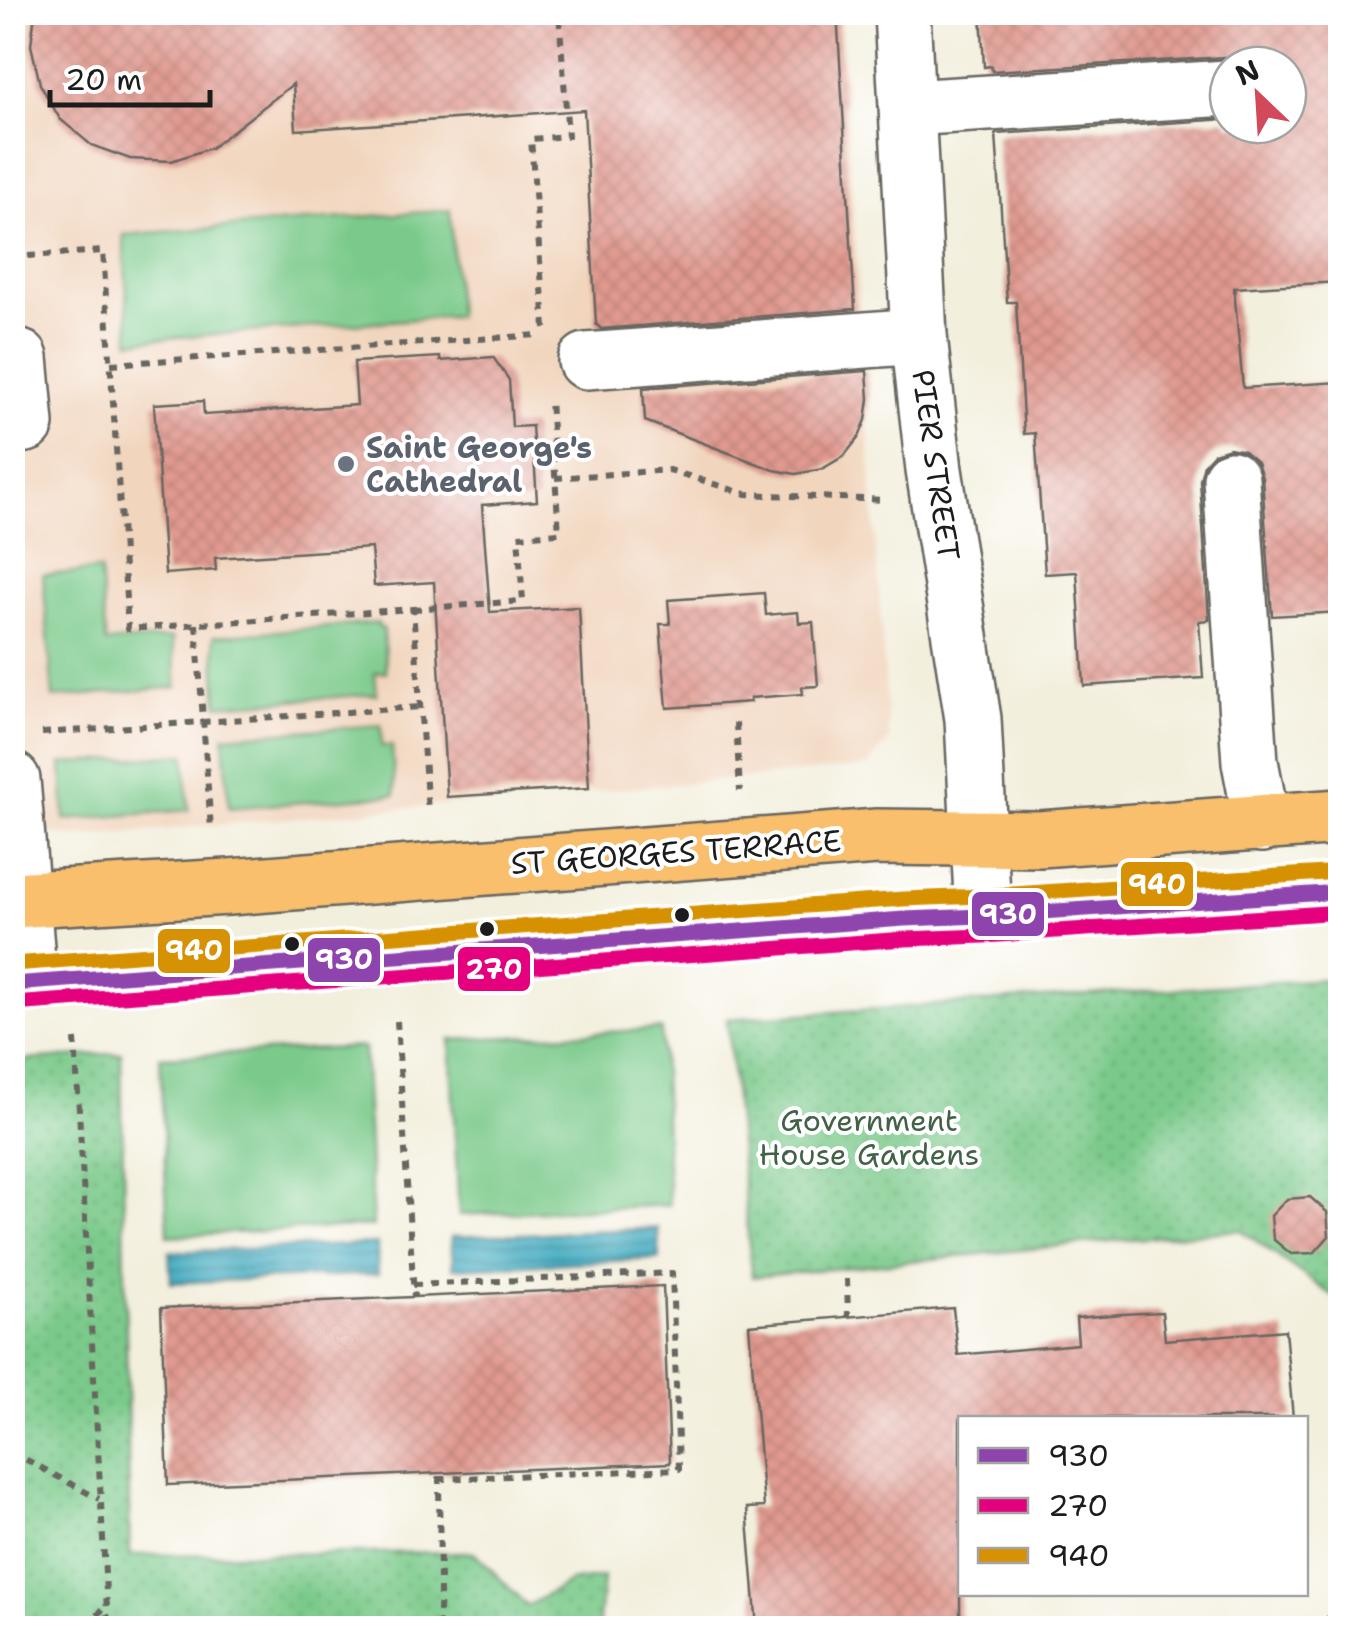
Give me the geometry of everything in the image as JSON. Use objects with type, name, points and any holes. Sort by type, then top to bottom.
[{"type":"main road","name":"ST GEORGES TERRACE","points":[[18,900],[877,837],[1040,839],[1340,817]]},
{"type":"main road","points":[[21,984],[904,918],[1340,892]]},
{"type":"street","name":"PIER STREET","points":[[902,12],[919,336],[934,470],[973,719],[983,916]]},
{"type":"street","points":[[908,108],[1208,89]]},
{"type":"street","points":[[566,348],[919,336]]},
{"type":"street","points":[[12,425],[26,424],[20,358]]},
{"type":"street","points":[[1231,480],[1250,762],[1262,824]]},
{"type":"street","points":[[21,984],[18,900],[22,757]]},
{"type":"path","points":[[12,257],[103,251],[128,629],[413,609],[428,810]]},
{"type":"path","points":[[111,364],[566,348]]},
{"type":"path","points":[[555,478],[669,470],[746,494],[887,500]]},
{"type":"path","points":[[196,624],[211,829]]},
{"type":"path","points":[[22,757],[202,722],[420,707]]},
{"type":"path","points":[[736,723],[740,791]]},
{"type":"path","points":[[398,1021],[414,1297]]},
{"type":"path","points":[[75,1039],[108,1628]]},
{"type":"path","points":[[413,1284],[672,1273],[680,1469],[439,1476],[438,1628]]},
{"type":"path","points":[[847,1279],[848,1316]]},
{"type":"path","points":[[12,1452],[100,1500]]},
{"type":"path","points":[[88,1628],[108,1602]]},
{"type":"path","points":[[1309,1628],[1320,1627],[1340,1610]]},
{"type":"shaded area","points":[[13,13],[840,13],[889,740],[867,767],[76,837],[13,827]]},
{"type":"green space","points":[[450,210],[457,316],[130,341],[123,235]]},
{"type":"green space","points":[[100,570],[106,643],[172,638],[177,687],[53,698],[43,575]]},
{"type":"green space","points":[[378,623],[383,628],[386,672],[375,673],[377,694],[218,705],[214,636]]},
{"type":"green space","points":[[381,725],[382,746],[392,746],[395,795],[229,808],[224,736]]},
{"type":"green space","points":[[185,754],[189,810],[65,820],[62,764]]},
{"type":"green space","name":"Government House Gardens","points":[[1340,978],[1340,1301],[1241,1230],[752,1277],[727,1019]]},
{"type":"green space","points":[[661,1029],[669,1205],[459,1215],[450,1040]]},
{"type":"green space","points":[[364,1047],[373,1226],[168,1236],[160,1057]]},
{"type":"green space","points":[[121,1053],[130,1555],[474,1552],[527,1606],[569,1582],[603,1577],[600,1628],[13,1628],[13,1061]]},
{"type":"water","points":[[658,1228],[659,1259],[453,1268],[451,1237]]},
{"type":"water","points":[[377,1244],[378,1274],[171,1283],[169,1252]]},
{"type":"building","points":[[35,12],[837,12],[855,309],[601,329],[596,324],[584,110],[296,130],[293,84],[211,148],[171,161],[130,159],[91,145],[60,119],[40,84],[31,45]]},
{"type":"building","points":[[981,12],[1206,12],[1200,20],[1340,12],[1340,282],[1234,288],[1243,388],[1340,382],[1340,612],[1272,616],[1262,477],[1257,462],[1244,451],[1230,448],[1214,453],[1204,464],[1200,480],[1209,620],[1199,621],[1203,678],[1084,686],[1077,572],[1045,574],[1035,433],[1024,434],[1016,302],[1007,302],[996,134],[1208,120],[1208,145],[1308,145],[1308,45],[1208,45],[1208,58],[992,71],[991,66],[984,67]]},
{"type":"building","name":"Saint George's Cathedral","points":[[440,357],[440,361],[493,357],[509,380],[512,427],[532,426],[537,501],[482,505],[490,612],[579,607],[589,788],[447,797],[434,582],[374,586],[371,548],[215,558],[216,570],[165,574],[154,404],[203,401],[204,415],[357,405],[354,362]]},
{"type":"building","points":[[867,371],[869,399],[859,437],[844,456],[822,469],[796,474],[774,470],[645,421],[643,388]]},
{"type":"building","points":[[764,593],[766,615],[798,612],[799,623],[813,622],[818,686],[802,687],[803,694],[750,698],[750,702],[667,708],[660,624],[670,624],[668,600]]},
{"type":"building","points":[[1310,1197],[1327,1212],[1329,1236],[1314,1253],[1291,1254],[1273,1239],[1271,1216],[1287,1199]]},
{"type":"building","points":[[663,1286],[670,1463],[168,1485],[161,1308]]},
{"type":"building","points":[[953,1308],[958,1355],[1078,1344],[1076,1318],[1122,1314],[1162,1312],[1165,1340],[1285,1330],[1293,1416],[958,1416],[960,1628],[757,1628],[747,1508],[764,1507],[749,1325]]},
{"type":"transit line","name":"940","points":[[12,964],[903,899],[1339,872]]},
{"type":"transit line","name":"930","points":[[12,984],[904,919],[1340,892]]},
{"type":"transit line","name":"270","points":[[13,1004],[905,939],[1340,912]]},
{"type":"place","name":"Saint George's Cathedral","points":[[346,464]]}]
